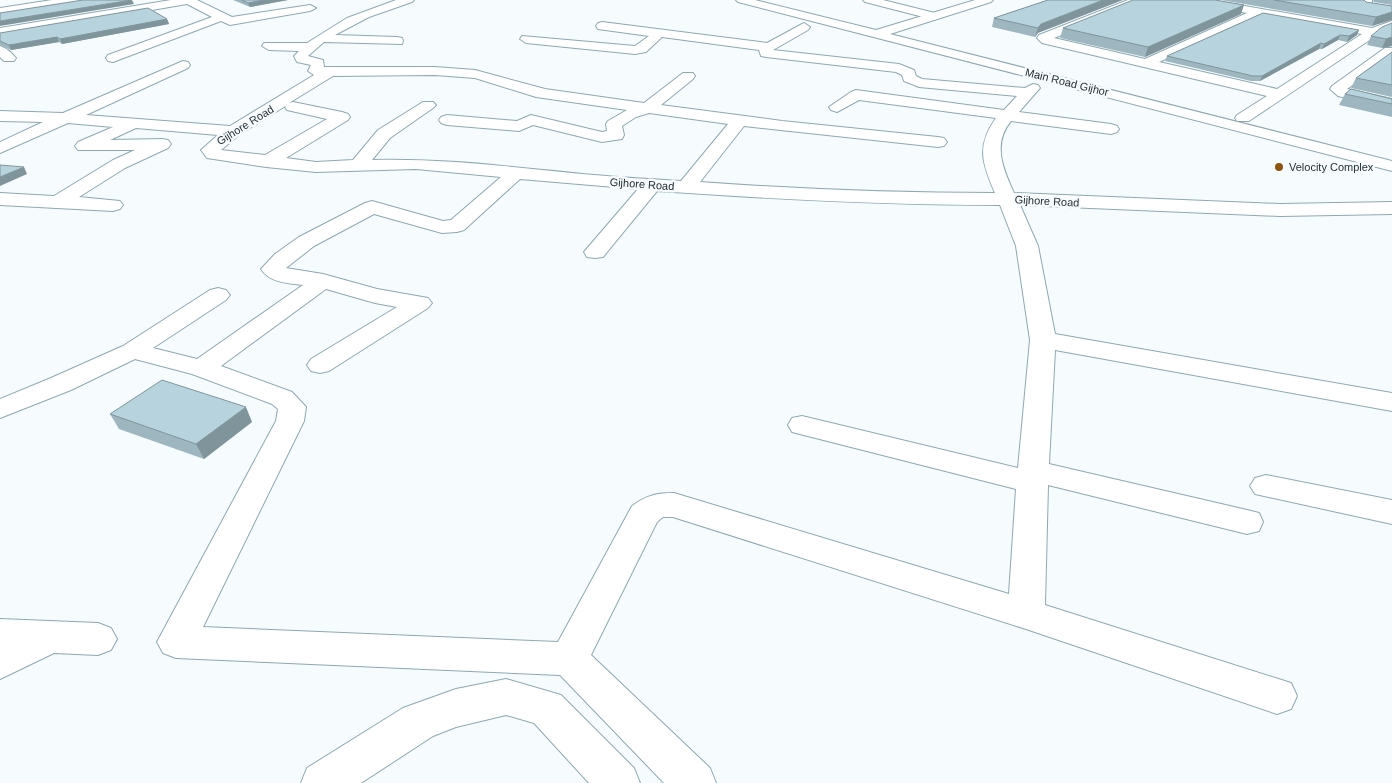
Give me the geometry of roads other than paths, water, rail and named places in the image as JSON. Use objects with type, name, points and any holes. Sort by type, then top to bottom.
[{"type":"street","points":[[0,2],[17,0]]},
{"type":"street","points":[[134,0],[148,7],[169,22]]},
{"type":"street","points":[[0,32],[189,0],[230,21],[312,9],[317,1],[251,13],[237,6]]},
{"type":"street","points":[[408,0],[354,20],[323,38],[301,56],[302,59],[318,63],[315,71],[398,70],[476,74],[504,81],[524,90],[575,98],[740,120],[938,142]]},
{"type":"street","name":"Main Road Gijhor","points":[[742,0],[875,30],[1392,155]]},
{"type":"street","name":"Main Road Gijhor","points":[[766,0],[1392,166]]},
{"type":"street","points":[[869,0],[935,16]]},
{"type":"street","points":[[885,4],[898,0]]},
{"type":"street","points":[[875,30],[922,12],[963,0]]},
{"type":"street","points":[[875,30],[935,16],[987,0]]},
{"type":"street","points":[[1138,0],[1043,38],[1279,94]]},
{"type":"street","points":[[1191,0],[1373,32]]},
{"type":"street","points":[[1360,0],[1368,2],[1364,5],[1366,7],[1392,10]]},
{"type":"street","points":[[0,12],[76,3],[93,17]]},
{"type":"street","points":[[364,3],[390,6]]},
{"type":"street","points":[[1146,63],[1260,12]]},
{"type":"street","points":[[21,15],[37,26]]},
{"type":"street","points":[[335,17],[354,20]]},
{"type":"street","points":[[113,58],[222,18]]},
{"type":"street","points":[[69,21],[83,30]]},
{"type":"street","points":[[1243,118],[1354,44],[1390,23]]},
{"type":"street","points":[[602,26],[769,47]]},
{"type":"street","points":[[804,27],[769,47],[765,50],[766,53],[899,68],[909,73],[909,78],[912,81],[919,83],[1031,90],[998,127],[991,146],[995,167],[1026,245],[1032,270],[1043,340],[1032,476],[1026,614]]},
{"type":"street","points":[[526,39],[635,50],[641,49],[658,34]]},
{"type":"street","points":[[323,38],[397,41]]},
{"type":"street","points":[[1354,44],[1391,51]]},
{"type":"street","points":[[269,46],[310,48]]},
{"type":"street","points":[[1391,51],[1337,89],[1343,93],[1392,104]]},
{"type":"street","points":[[0,148],[62,118],[183,65]]},
{"type":"street","name":"Gijhore Road","points":[[332,71],[233,131],[213,145],[210,150],[212,154],[316,167],[416,164],[810,196],[1008,199],[1280,210],[1392,208]]},
{"type":"street","points":[[531,120],[602,137],[616,135],[614,124],[630,114],[647,108],[688,76]]},
{"type":"street","points":[[837,107],[856,95],[1111,129]]},
{"type":"street","points":[[446,120],[519,126],[575,98]]},
{"type":"street","points":[[357,167],[384,134],[428,105]]},
{"type":"street","points":[[266,162],[342,117],[293,107]]},
{"type":"street","points":[[0,116],[62,118],[233,131]]},
{"type":"street","points":[[686,187],[740,120]]},
{"type":"street","points":[[58,202],[119,164],[162,144],[84,146],[132,124]]},
{"type":"street","points":[[320,365],[420,303],[375,296],[324,281],[282,275],[272,268],[284,256],[372,207],[442,227],[458,226],[516,173]]},
{"type":"street","points":[[595,252],[653,184]]},
{"type":"street","points":[[0,199],[114,205]]},
{"type":"street","points":[[200,368],[324,281]]},
{"type":"street","points":[[0,409],[61,384],[132,351],[218,295]]},
{"type":"street","points":[[1043,340],[1392,402]]},
{"type":"street","points":[[132,351],[200,368],[282,398],[292,407],[290,421],[176,642],[568,659],[694,783]]},
{"type":"street","points":[[802,424],[1247,522]]},
{"type":"street","points":[[1266,486],[1392,512]]},
{"type":"street","points":[[568,659],[644,514],[656,505],[674,505],[1026,614],[1277,696]]},
{"type":"street","points":[[0,635],[98,639]]},
{"type":"street","points":[[0,662],[50,637]]},
{"type":"street","points":[[323,783],[418,722],[456,708],[506,697],[547,708],[618,783]]},
{"type":"place","name":"Velocity Complex","points":[[1279,167]]}]
